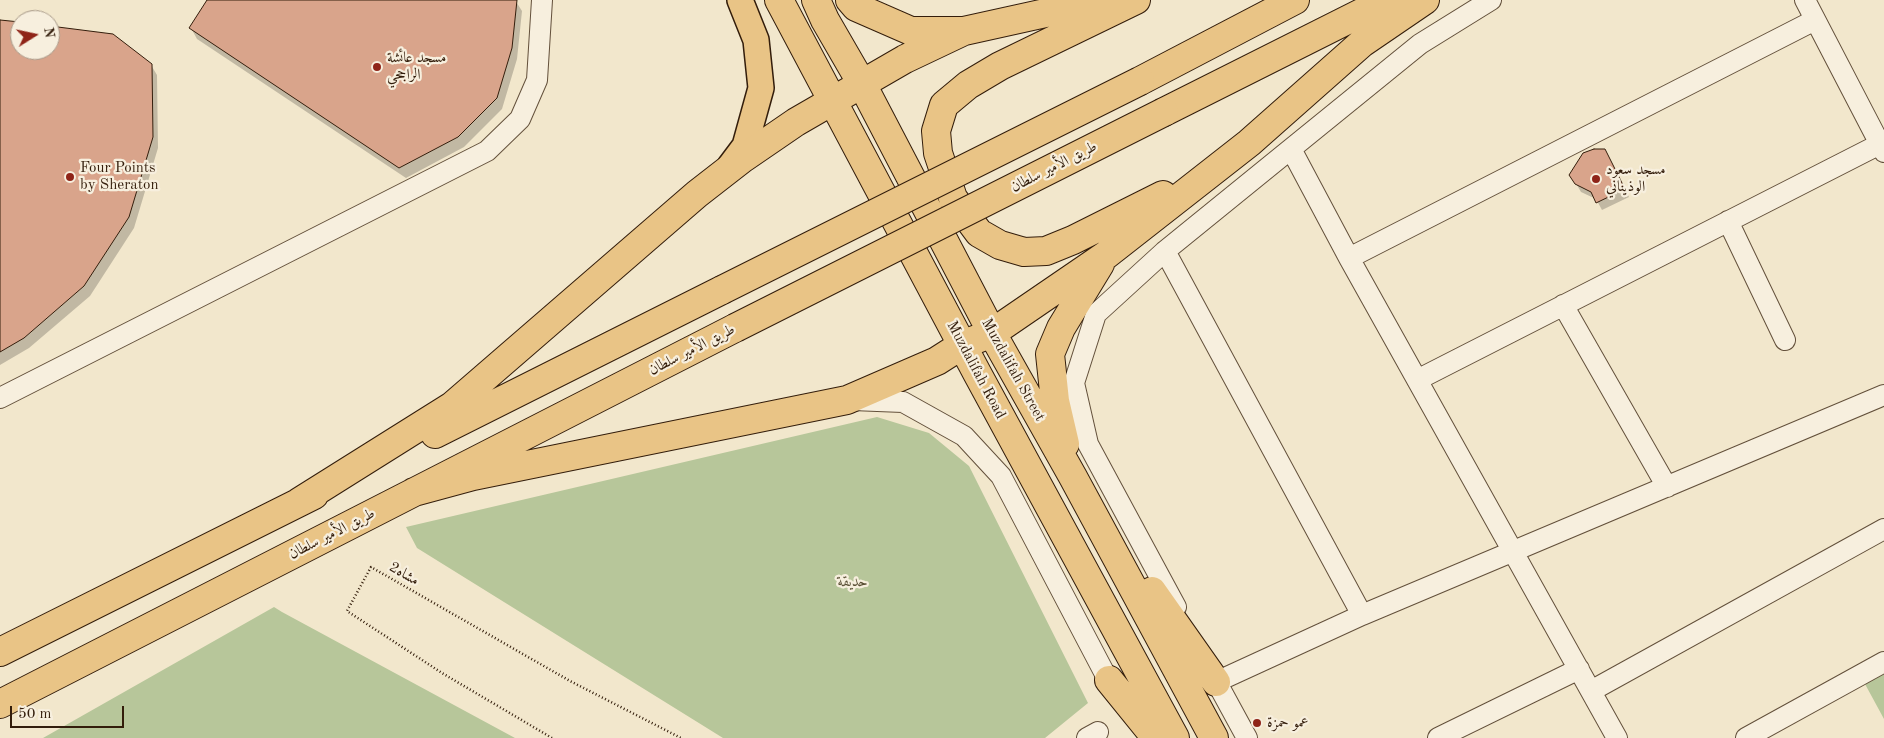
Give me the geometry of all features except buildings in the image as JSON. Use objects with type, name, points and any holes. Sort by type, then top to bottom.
[{"type":"highway","name":"Muzdalifah Road","points":[[779,0],[977,373],[1176,738]]},
{"type":"highway","name":"Muzdalifah Street","points":[[816,0],[992,332],[1073,476],[1214,738]]},
{"type":"highway","points":[[850,0],[856,7],[911,31],[964,31],[1104,0]]},
{"type":"highway","points":[[1136,0],[1000,66],[968,85],[944,105],[936,131],[936,138],[938,153],[953,198],[979,233],[1000,245],[1024,252],[1046,251],[1108,223],[1219,167]]},
{"type":"highway","points":[[0,652],[1140,81],[1295,0]]},
{"type":"highway","name":"طريق الأمير سلطان","points":[[5,702],[735,328],[1387,0]]},
{"type":"highway","points":[[414,492],[473,476],[847,400],[937,361],[962,345],[992,332],[1106,255],[1249,143],[1362,43],[1425,0]]},
{"type":"highway","points":[[818,75],[834,85],[856,73],[905,59],[964,31]]},
{"type":"highway","points":[[299,502],[452,406],[697,194],[788,128],[832,101],[856,73]]},
{"type":"highway","points":[[1106,255],[1061,328],[1050,354],[1054,401],[1073,476],[1216,682]]},
{"type":"highway","points":[[977,373],[976,350],[989,344],[1006,357]]},
{"type":"highway","points":[[1108,680],[1156,738]]},
{"type":"main road","points":[[725,173],[746,146],[761,88],[756,40],[740,0]]},
{"type":"street","points":[[0,398],[487,151],[520,119],[538,80],[542,0]]},
{"type":"street","points":[[1247,738],[1088,444],[1074,383],[1096,314],[1165,251],[1420,44],[1491,0]]},
{"type":"street","points":[[1416,380],[1728,221],[1882,148],[1805,0]]},
{"type":"street","points":[[1349,258],[1814,20]]},
{"type":"street","points":[[1291,149],[1416,380],[1617,738]]},
{"type":"street","points":[[1728,221],[1785,340]]},
{"type":"street","points":[[1165,251],[1362,615]]},
{"type":"street","points":[[1563,305],[1667,487]]},
{"type":"street","points":[[1216,682],[1362,615],[1884,395]]},
{"type":"street","points":[[847,400],[903,402],[964,436],[995,469],[1001,476],[1139,738]]},
{"type":"street","points":[[1591,690],[1884,529]]},
{"type":"street","points":[[1746,738],[1884,662]]},
{"type":"street","points":[[1438,738],[1459,733],[1579,669]]},
{"type":"path","name":"مشاه2","points":[[552,738],[442,673],[347,611],[371,567],[570,681],[682,738]]},
{"type":"green space","name":"حديقة","points":[[877,417],[929,433],[969,466],[1088,703],[1045,738],[723,738],[417,548],[406,527]]},
{"type":"green space","points":[[274,607],[282,612],[515,738],[43,738]]},
{"type":"green space","points":[[1884,673],[1884,719],[1865,684]]},
{"type":"place","name":"مسجد عائشة الراجحي","points":[[377,67]]},
{"type":"place","name":"Four Points by Sheraton","points":[[70,177]]},
{"type":"place","name":"مسجد سعود الوذيناني","points":[[1596,179]]},
{"type":"place","name":"عمو حمزة","points":[[1257,723]]}]
